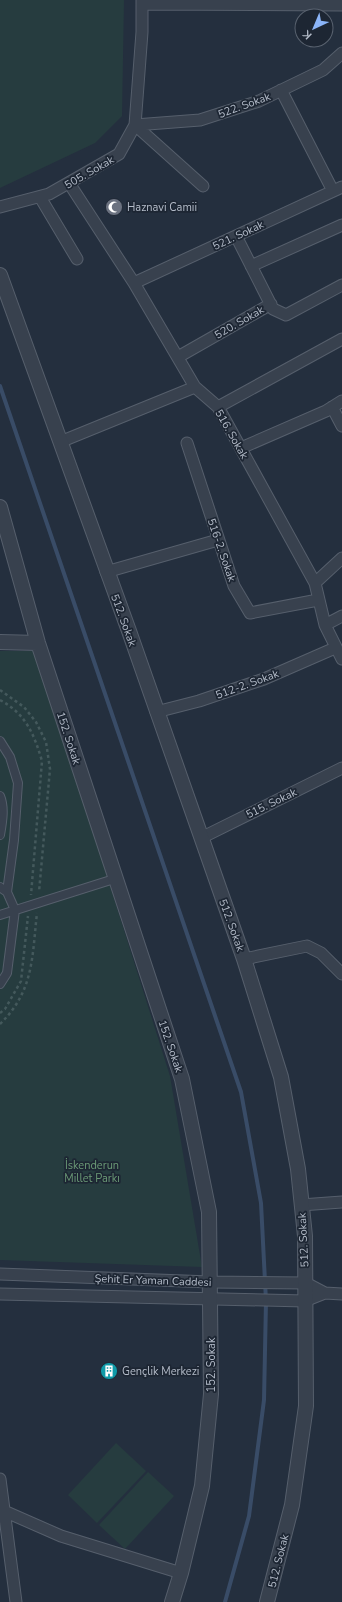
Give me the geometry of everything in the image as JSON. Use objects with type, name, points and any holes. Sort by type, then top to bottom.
[{"type":"street","points":[[142,2],[342,5]]},
{"type":"street","name":"505. Sokak","points":[[0,207],[50,194],[119,154],[135,125],[142,32],[142,2]]},
{"type":"street","name":"522. Sokak","points":[[135,125],[200,120],[259,101],[323,70],[342,53]]},
{"type":"street","points":[[281,90],[338,189]]},
{"type":"street","points":[[135,125],[203,186]]},
{"type":"street","name":"516. Sokak","points":[[69,183],[134,283],[195,387],[218,407],[315,583],[325,625],[335,648],[342,659]]},
{"type":"street","name":"521. Sokak","points":[[134,283],[338,189]]},
{"type":"street","points":[[40,197],[77,259]]},
{"type":"street","points":[[251,266],[342,225]]},
{"type":"street","points":[[236,236],[271,304]]},
{"type":"street","name":"512. Sokak","points":[[0,275],[106,572],[129,632],[244,959],[280,1077],[298,1169],[304,1236],[299,1301],[306,1406],[292,1504],[267,1602]]},
{"type":"street","name":"520. Sokak","points":[[178,357],[271,304],[273,309],[286,315],[342,285]]},
{"type":"street","points":[[218,407],[342,339]]},
{"type":"street","points":[[60,442],[195,387]]},
{"type":"street","points":[[241,448],[332,407],[342,401]]},
{"type":"street","points":[[332,407],[342,426]]},
{"type":"street","name":"516-2. Sokak","points":[[188,443],[234,586],[250,613],[318,600]]},
{"type":"street","name":"152. Sokak","points":[[0,507],[4,534],[38,643],[114,879],[182,1079],[209,1212],[217,1282],[211,1394],[202,1486],[181,1573],[172,1602]]},
{"type":"street","points":[[106,572],[218,540]]},
{"type":"street","points":[[315,583],[342,558]]},
{"type":"street","points":[[325,625],[342,616]]},
{"type":"street","points":[[0,642],[38,643]]},
{"type":"street","name":"512-2. Sokak","points":[[156,712],[200,701],[264,680],[335,648]]},
{"type":"street","points":[[0,741],[10,757],[18,783],[14,840],[8,892],[14,910],[7,973],[0,984]]},
{"type":"street","name":"515. Sokak","points":[[201,838],[342,768]]},
{"type":"street","points":[[0,796],[2,801],[2,820],[0,835]]},
{"type":"street","points":[[0,915],[114,879]]},
{"type":"street","points":[[0,887],[8,892]]},
{"type":"street","points":[[244,959],[307,946],[321,953],[342,974]]},
{"type":"street","points":[[301,1205],[342,1202]]},
{"type":"street","name":"Şehit Er Yaman Caddesi","points":[[0,1274],[217,1282],[300,1282]]},
{"type":"street","points":[[300,1282],[325,1293],[342,1294]]},
{"type":"street","points":[[299,1301],[325,1293]]},
{"type":"street","name":"Şehit Er Yaman Caddesi","points":[[0,1294],[299,1301]]},
{"type":"street","points":[[0,1479],[16,1602]]},
{"type":"street","points":[[4,1511],[61,1536],[181,1573]]},
{"type":"path","points":[[0,690],[24,707],[36,722],[46,742],[50,769],[30,975],[23,996],[11,1014],[0,1024]]},
{"type":"path","points":[[0,700],[10,705],[27,722],[37,744],[42,761],[34,868],[21,981],[5,1009],[0,1013]]},
{"type":"green space","points":[[0,0],[124,0],[122,116],[95,143],[0,188]]},
{"type":"green space","name":"İskenderun Millet Parkı","points":[[0,651],[36,651],[170,1076],[202,1267],[0,1260]]},
{"type":"green space","points":[[116,1443],[146,1471],[97,1523],[68,1495]]},
{"type":"green space","points":[[148,1472],[174,1496],[125,1549],[99,1525]]},
{"type":"waterway","points":[[0,386],[241,1092],[261,1203],[266,1301],[264,1400],[249,1516],[225,1602]]},
{"type":"place","name":"Haznavi Camii","points":[[114,207]]},
{"type":"place","name":"Gençlik Merkezi","points":[[109,1371]]}]
